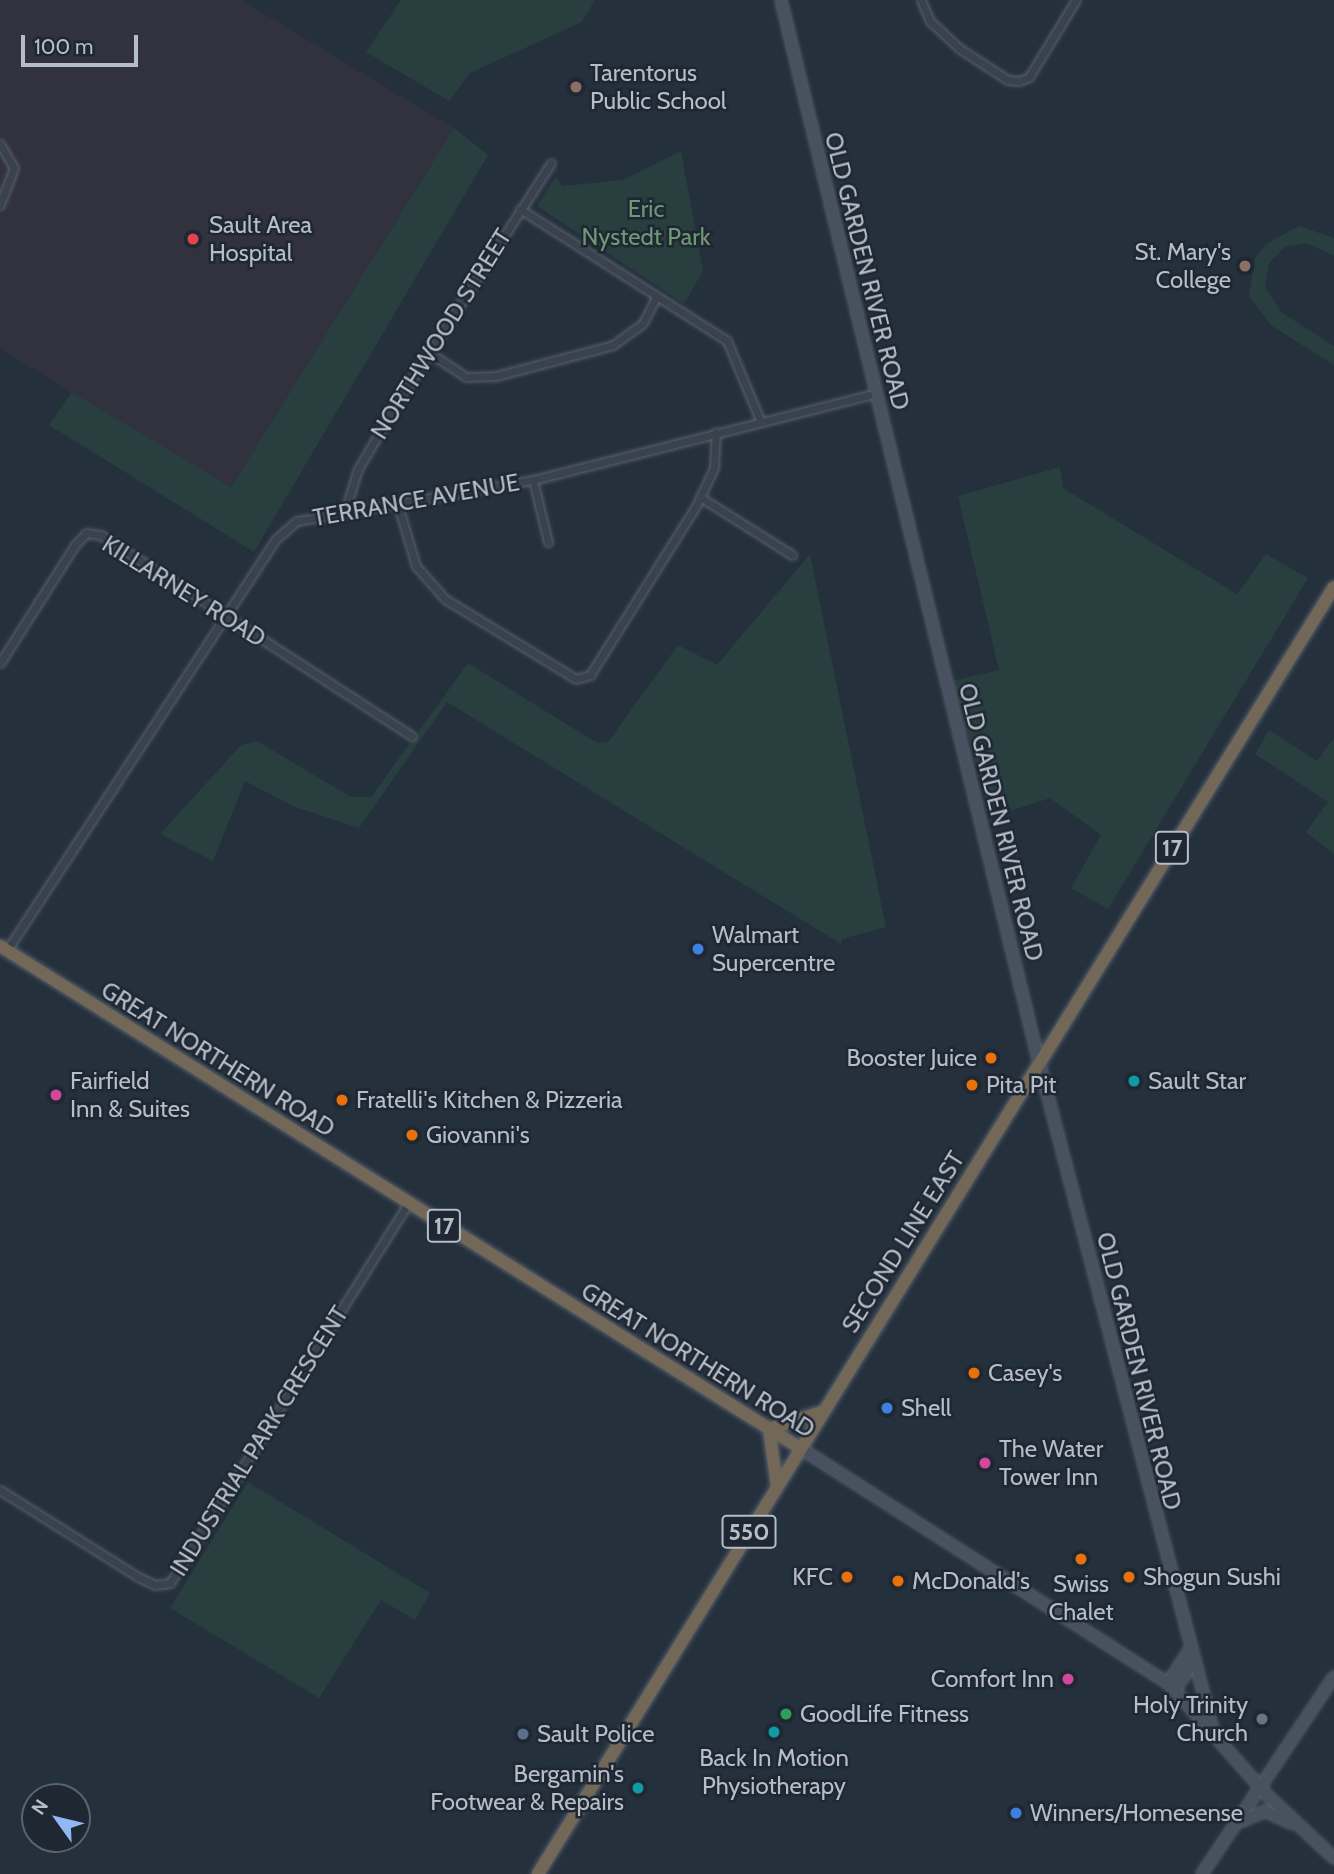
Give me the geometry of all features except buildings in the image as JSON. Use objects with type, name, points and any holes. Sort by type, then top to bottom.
[{"type":"highway","name":"SECOND LINE EAST","points":[[1305,633],[1334,580]]},
{"type":"highway","name":"SECOND LINE EAST","points":[[538,1874],[1334,587]]},
{"type":"highway","name":"GREAT NORTHERN ROAD","points":[[3,948],[800,1448]]},
{"type":"highway","points":[[777,1486],[769,1429],[824,1410]]},
{"type":"main road","name":"OLD GARDEN RIVER ROAD","points":[[780,0],[1039,1062],[1192,1664],[1213,1730]]},
{"type":"main road","name":"GREAT NORTHERN ROAD","points":[[800,1448],[1171,1686],[1297,1826],[1334,1858]]},
{"type":"main road","points":[[1171,1686],[1189,1651]]},
{"type":"main road","points":[[1171,1686],[1192,1664]]},
{"type":"main road","points":[[1202,1874],[1334,1677]]},
{"type":"main road","points":[[1231,1830],[1252,1812],[1297,1826]]},
{"type":"street","points":[[922,0],[930,22],[960,49],[1019,81],[1029,77],[1076,0]]},
{"type":"street","points":[[0,144],[14,168],[0,205]]},
{"type":"street","name":"NORTHWOOD STREET","points":[[345,511],[358,469],[551,163]]},
{"type":"street","points":[[520,209],[727,341],[760,420]]},
{"type":"street","points":[[430,353],[466,377],[496,376],[612,345],[643,323],[656,297]]},
{"type":"street","name":"TERRANCE AVENUE","points":[[3,948],[228,618],[276,539],[297,521],[533,480],[760,420],[876,393]]},
{"type":"street","points":[[397,502],[411,557],[444,599],[576,679],[590,676],[700,497],[718,452],[716,432]]},
{"type":"street","points":[[533,480],[548,542]]},
{"type":"street","points":[[700,497],[792,555]]},
{"type":"street","name":"KILLARNEY ROAD","points":[[0,663],[86,533],[101,535],[412,736]]},
{"type":"street","name":"INDUSTRIAL PARK CRESCENT","points":[[0,1490],[138,1577],[170,1583],[408,1204]]},
{"type":"shaded area","name":"Sault Area Hospital","points":[[0,0],[241,0],[454,128],[231,487],[0,349]]},
{"type":"green space","points":[[401,0],[595,0],[582,22],[470,73],[449,101],[366,52]]},
{"type":"green space","points":[[454,128],[488,155],[254,552],[49,425],[72,392],[231,487]]},
{"type":"green space","name":"Eric Nystedt Park","points":[[681,151],[703,271],[684,304],[537,206],[556,176],[562,186],[623,180]]},
{"type":"green space","points":[[1299,226],[1334,238],[1334,256],[1307,243],[1285,247],[1269,263],[1265,286],[1281,312],[1334,346],[1334,365],[1272,326],[1249,296],[1255,259],[1266,244]]},
{"type":"green space","points":[[1060,467],[1063,488],[1237,594],[1266,554],[1308,578],[1108,909],[1071,888],[1101,835],[1050,798],[991,817],[952,681],[999,670],[958,496]]},
{"type":"green space","points":[[810,554],[886,927],[842,939],[841,944],[447,702],[359,828],[295,807],[245,781],[213,861],[160,834],[241,745],[257,741],[351,797],[371,797],[468,663],[597,743],[608,742],[678,645],[717,665]]},
{"type":"green space","points":[[1269,730],[1317,761],[1334,738],[1334,854],[1306,832],[1328,802],[1255,754]]},
{"type":"green space","points":[[248,1482],[430,1593],[415,1620],[381,1600],[319,1698],[170,1608]]},
{"type":"place","name":"Tarentorus Public School","points":[[576,87]]},
{"type":"place","name":"Sault Area Hospital","points":[[193,239]]},
{"type":"place","name":"St. Mary's College","points":[[1245,266]]},
{"type":"place","name":"Walmart Supercentre","points":[[698,949]]},
{"type":"place","name":"Booster Juice","points":[[991,1058]]},
{"type":"place","name":"Sault Star","points":[[1134,1081]]},
{"type":"place","name":"Pita Pit","points":[[972,1085]]},
{"type":"place","name":"Fairfield Inn & Suites","points":[[56,1095]]},
{"type":"place","name":"Fratelli's Kitchen & Pizzeria","points":[[342,1100]]},
{"type":"place","name":"Giovanni's","points":[[412,1135]]},
{"type":"place","name":"Casey's","points":[[974,1373]]},
{"type":"place","name":"Shell","points":[[887,1408]]},
{"type":"place","name":"The Water Tower Inn","points":[[985,1463]]},
{"type":"place","name":"Swiss Chalet","points":[[1081,1559]]},
{"type":"place","name":"KFC","points":[[847,1577]]},
{"type":"place","name":"Shogun Sushi","points":[[1129,1577]]},
{"type":"place","name":"McDonald's","points":[[898,1581]]},
{"type":"place","name":"Comfort Inn","points":[[1068,1679]]},
{"type":"place","name":"GoodLife Fitness","points":[[786,1714]]},
{"type":"place","name":"Holy Trinity Church","points":[[1262,1719]]},
{"type":"place","name":"Back In Motion Physiotherapy","points":[[774,1732]]},
{"type":"place","name":"Sault Police","points":[[523,1734]]},
{"type":"place","name":"Bergamin's Footwear & Repairs","points":[[638,1788]]},
{"type":"place","name":"Winners/Homesense","points":[[1016,1813]]}]
